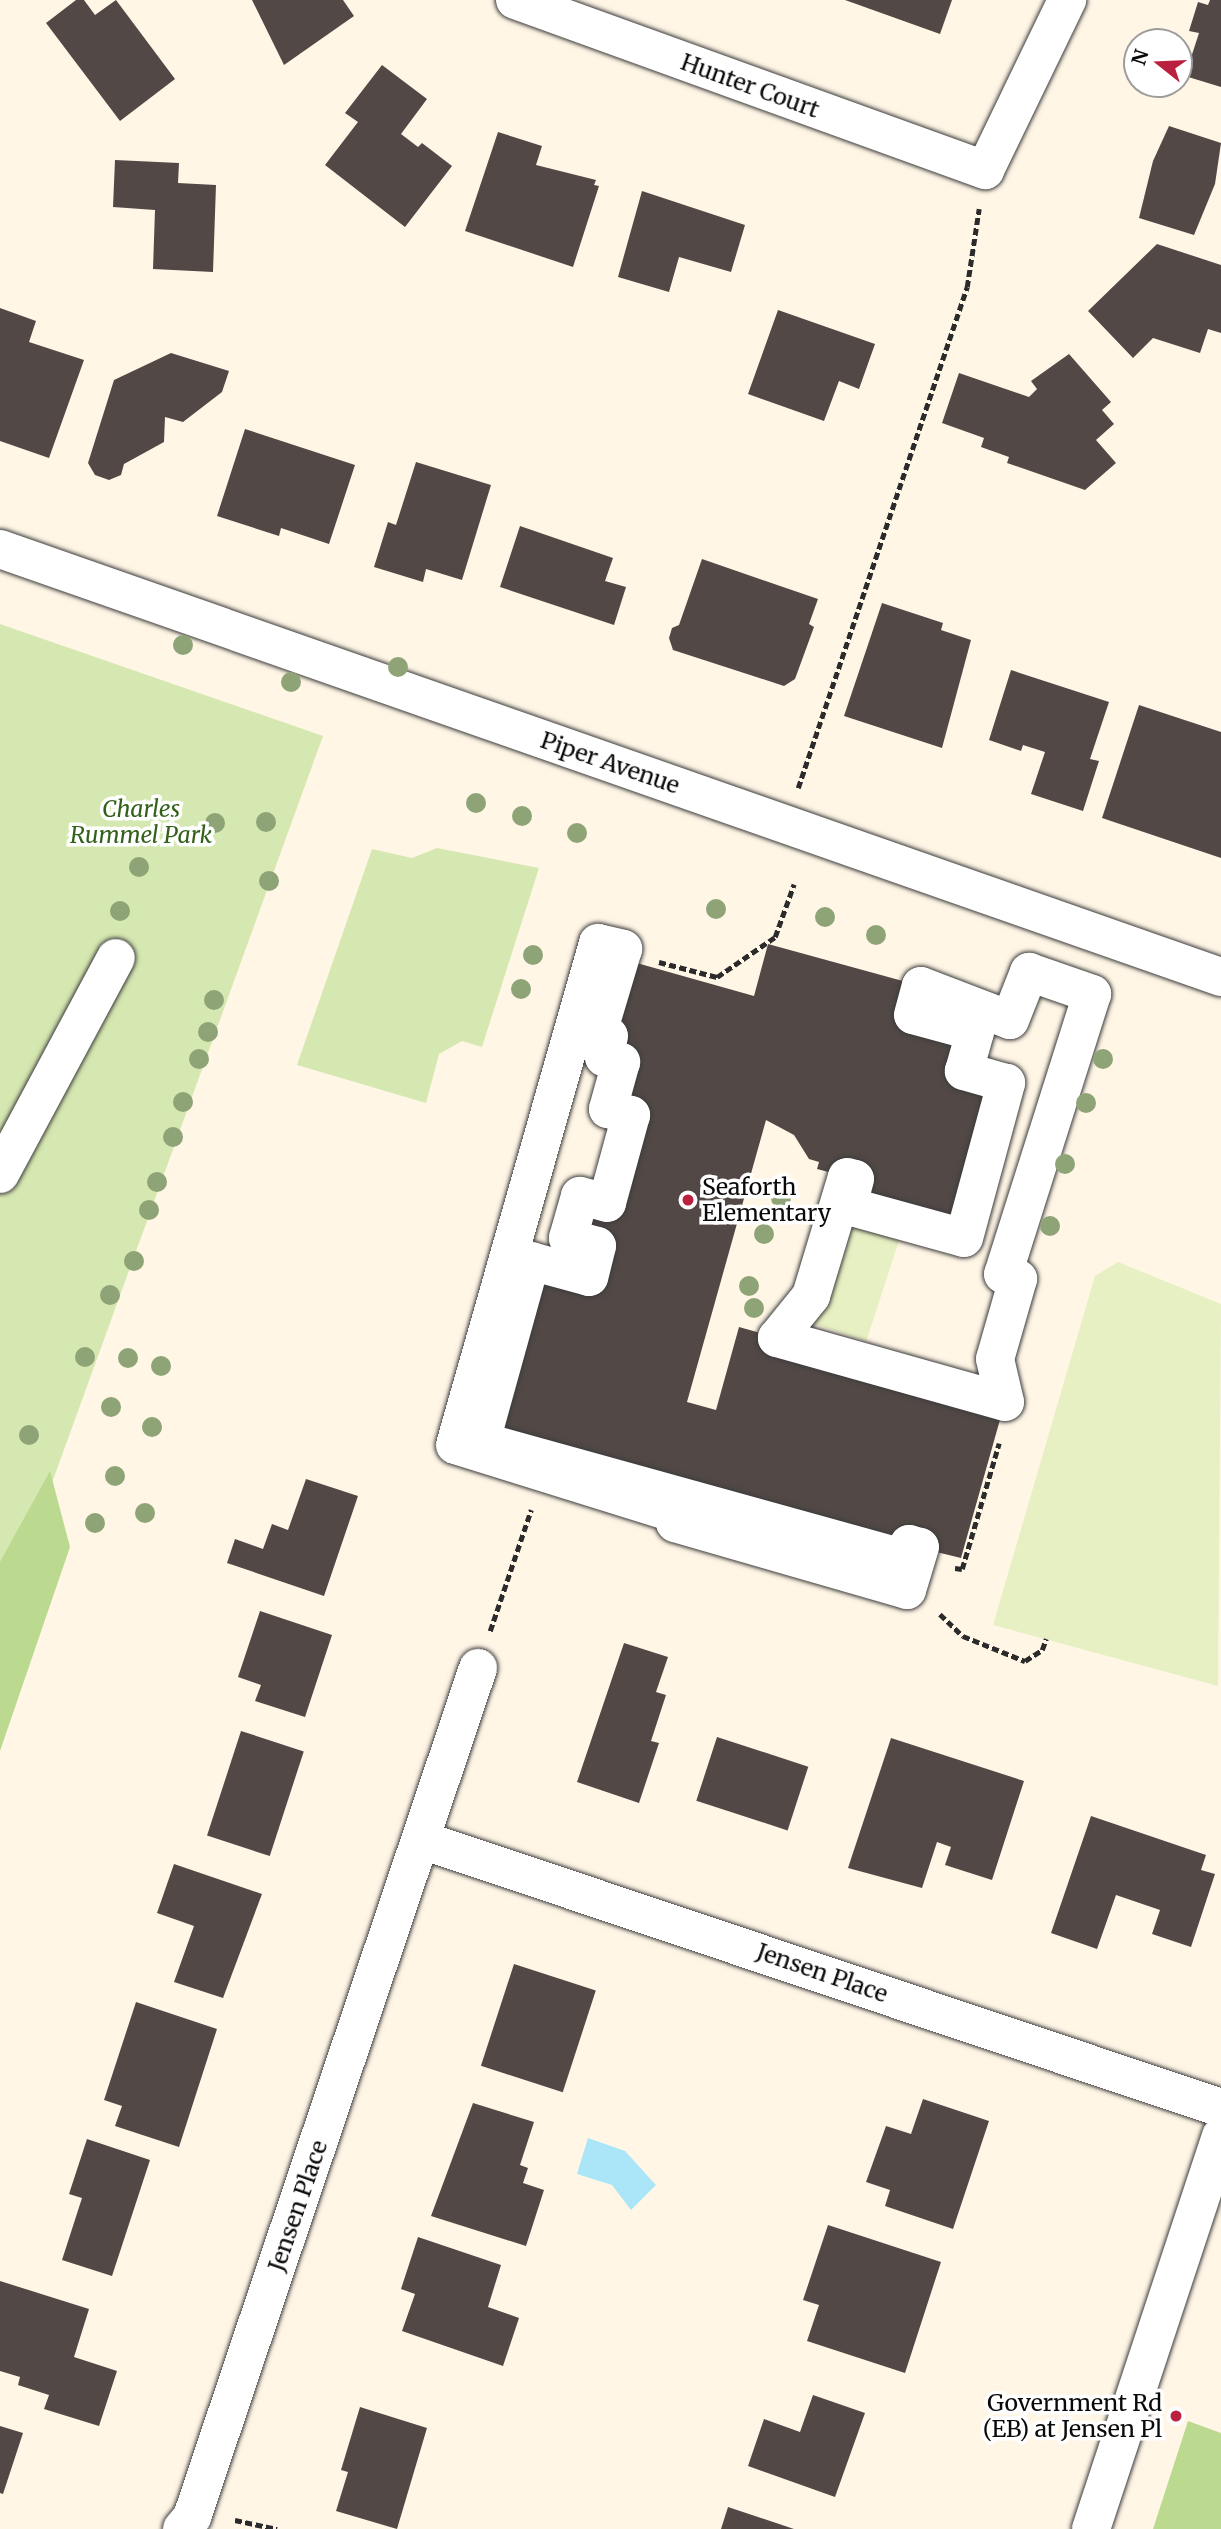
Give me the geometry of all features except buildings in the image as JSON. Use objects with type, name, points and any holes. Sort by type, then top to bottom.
[{"type":"street","name":"Hunter Court","points":[[515,0],[985,170]]},
{"type":"street","points":[[985,170],[1067,0]]},
{"type":"street","name":"Piper Avenue","points":[[0,549],[1221,977]]},
{"type":"street","points":[[598,943],[623,949],[598,1033],[609,1036],[604,1057],[621,1062],[608,1109],[631,1115],[607,1203],[580,1196],[568,1238],[597,1246],[589,1277],[531,1261],[481,1441],[904,1558],[908,1544],[920,1547],[907,1590],[675,1523],[677,1514],[544,1472],[455,1445],[598,943]]},
{"type":"street","points":[[0,1174],[116,958]]},
{"type":"street","points":[[1029,972],[1092,994],[1003,1274],[1018,1279],[995,1359],[1004,1395],[1005,1402],[777,1338],[811,1296],[846,1177],[855,1180],[848,1206],[964,1238],[1006,1083],[964,1071],[975,1032],[913,1015],[921,986],[1010,1020],[1029,972]]},
{"type":"street","name":"Jensen Place","points":[[182,2529],[197,2504],[478,1668]]},
{"type":"street","name":"Jensen Place","points":[[422,1840],[1221,2108]]},
{"type":"street","points":[[1091,2529],[1221,2136]]},
{"type":"path","points":[[797,790],[967,287],[985,170]]},
{"type":"path","points":[[621,953],[717,976],[775,937],[794,884]]},
{"type":"path","points":[[912,1573],[962,1569],[1012,1402],[1004,1395]]},
{"type":"path","points":[[478,1668],[544,1472]]},
{"type":"path","points":[[912,1573],[963,1636],[1025,1661],[1042,1650],[1046,1639]]},
{"type":"green space","name":"Charles Rummel Park","points":[[0,624],[323,736],[0,1626]]},
{"type":"green space","points":[[437,848],[539,868],[482,1047],[462,1041],[439,1054],[426,1103],[297,1065],[372,849],[412,858]]},
{"type":"green space","points":[[839,1205],[904,1226],[866,1341],[802,1320]]},
{"type":"green space","points":[[1118,1262],[1221,1304],[1218,1686],[993,1625],[1095,1276]]},
{"type":"green space","points":[[50,1471],[70,1547],[0,1751],[0,1562]]},
{"type":"green space","points":[[1188,2421],[1221,2433],[1221,2529],[1153,2529]]},
{"type":"water","points":[[588,2138],[625,2151],[656,2185],[631,2210],[612,2185],[577,2174]]},
{"type":"place","name":"Seaforth Elementary","points":[[688,1200]]},
{"type":"place","name":"Government Rd (EB) at Jensen Pl","points":[[1176,2416]]}]
